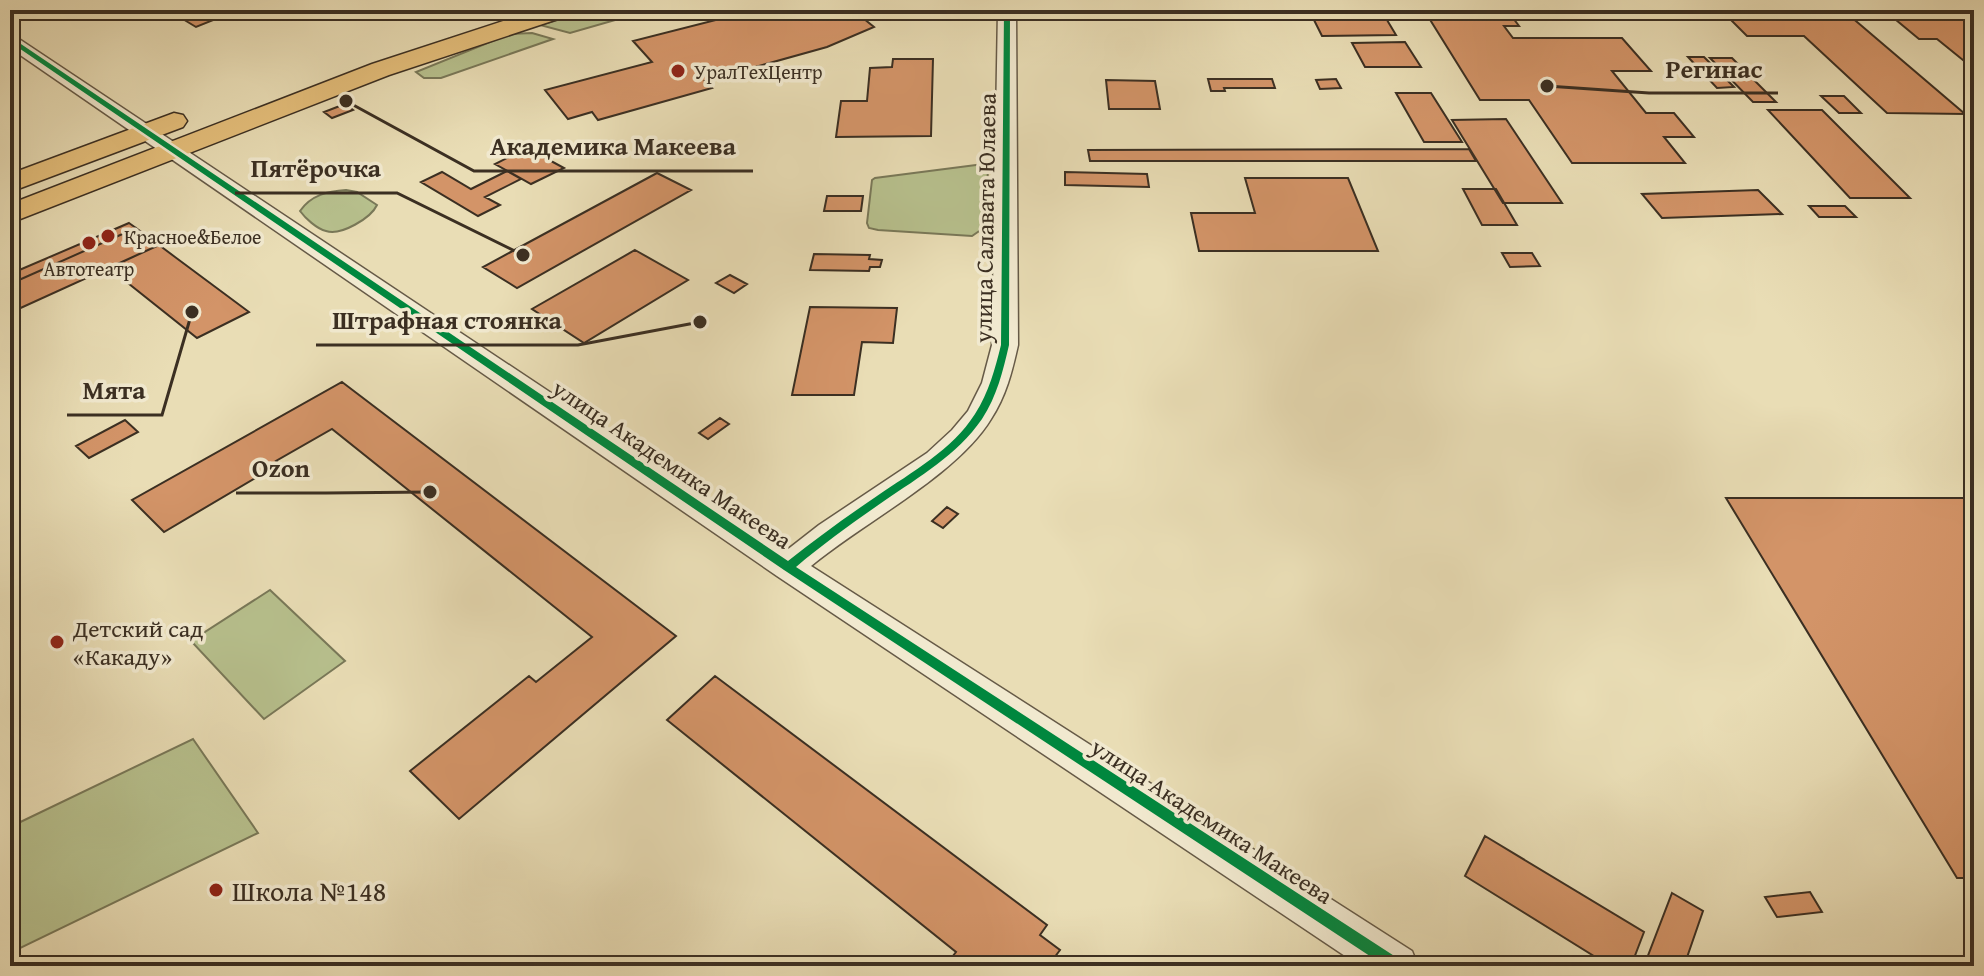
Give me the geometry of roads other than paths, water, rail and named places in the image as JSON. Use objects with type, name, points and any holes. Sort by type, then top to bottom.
[{"type":"main road","points":[[244,95],[494,10]]},
{"type":"main road","points":[[10,214],[397,64],[512,23],[562,10]]},
{"type":"main road","points":[[10,184],[200,111]]},
{"type":"street","name":"улица Салавата Юлаева","points":[[788,567],[830,533],[937,460],[979,416],[996,383],[1005,345],[1007,10]]},
{"type":"street","name":"улица Академика Макеева","points":[[10,39],[788,567],[1397,966]]},
{"type":"place","name":"УралТехЦентр","points":[[678,71]]},
{"type":"place","name":"Регинас","points":[[1547,86]]},
{"type":"place","name":"Академика Макеева","points":[[346,101]]},
{"type":"place","name":"Красное&Белое","points":[[108,236]]},
{"type":"place","name":"Автотеатр","points":[[89,243]]},
{"type":"place","name":"Пятёрочка","points":[[523,255]]},
{"type":"place","name":"Мята","points":[[192,312]]},
{"type":"place","name":"Штрафная стоянка","points":[[700,322]]},
{"type":"place","name":"Ozon","points":[[430,492]]},
{"type":"place","name":"Детский сад «Какаду»","points":[[57,642]]},
{"type":"place","name":"Школа №148","points":[[216,890]]}]
